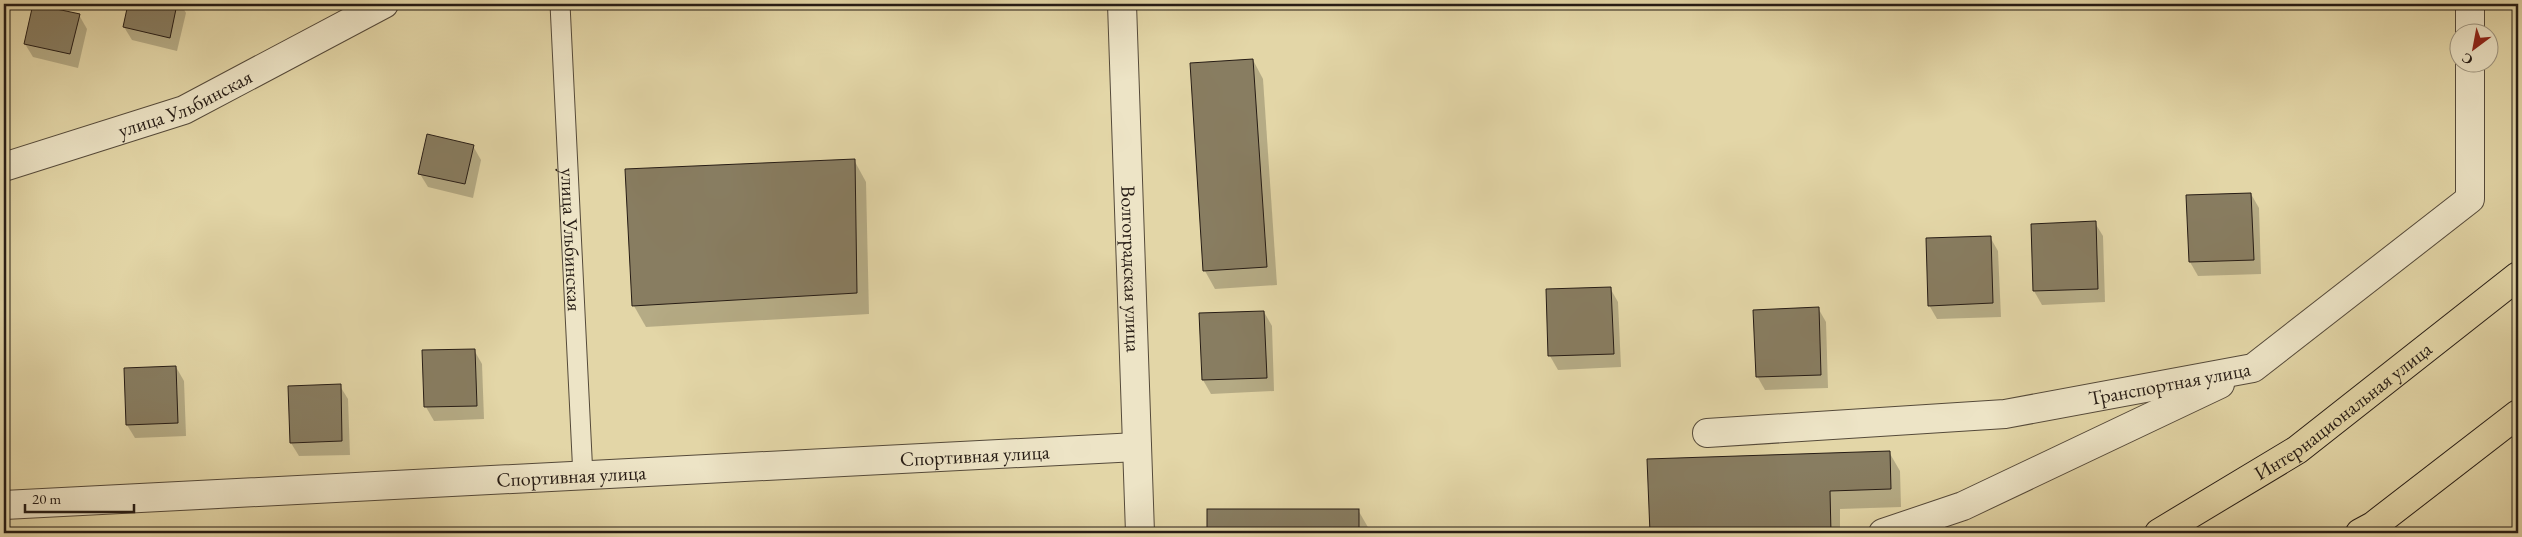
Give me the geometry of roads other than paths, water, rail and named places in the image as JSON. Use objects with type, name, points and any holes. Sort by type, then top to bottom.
[{"type":"main road","name":"Интернациональная улица","points":[[2159,533],[2296,450],[2518,276]]},
{"type":"main road","points":[[2360,533],[2373,526],[2518,414]]},
{"type":"street","name":"улица Ульбинская","points":[[4,166],[184,110],[384,4]]},
{"type":"street","name":"Волгоградская улица","points":[[1122,4],[1140,533]]},
{"type":"street","points":[[2470,4],[2470,22]]},
{"type":"street","name":"Транспортная улица","points":[[1707,433],[2005,414],[2253,368],[2470,199],[2470,72]]},
{"type":"street","points":[[1883,533],[1963,506],[2253,368]]},
{"type":"street","name":"Спортивная улица","points":[[4,505],[583,477],[1137,447]]},
{"type":"lane","name":"улица Ульбинская","points":[[560,4],[583,477]]}]
